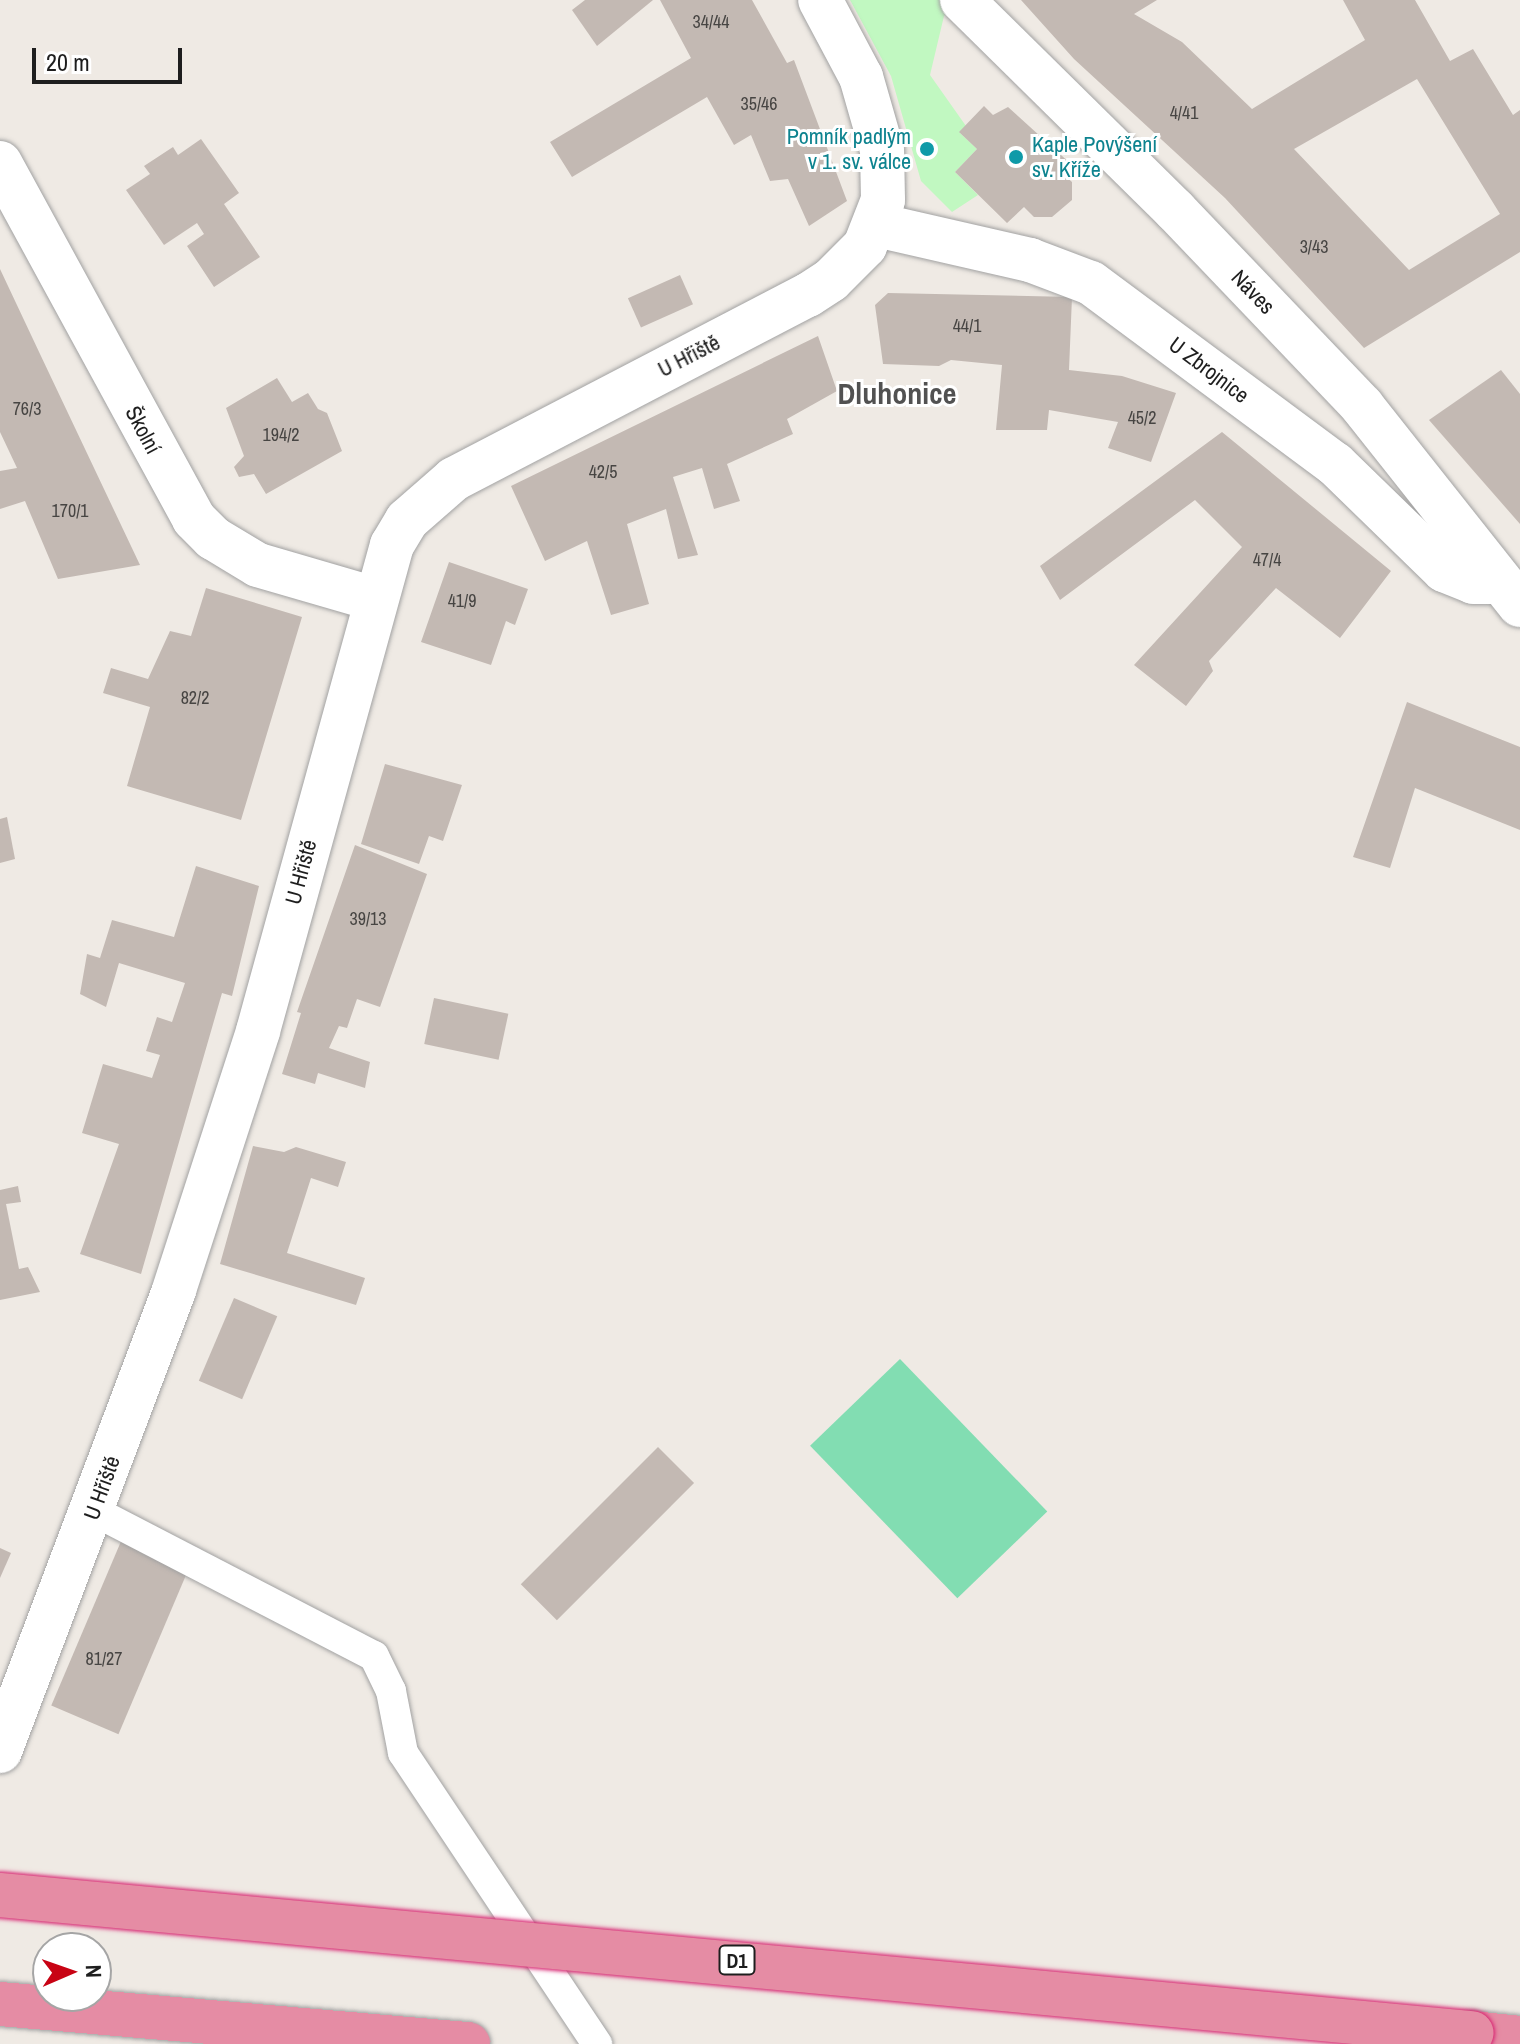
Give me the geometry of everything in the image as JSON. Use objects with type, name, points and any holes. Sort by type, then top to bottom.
[{"type":"highway","name":"D1","points":[[0,1895],[1520,2038]]},
{"type":"highway","points":[[0,2004],[468,2044]]},
{"type":"street","points":[[820,0],[850,54],[875,116],[884,177],[877,225]]},
{"type":"street","name":"Náves","points":[[962,0],[1175,210],[1362,406],[1510,594]]},
{"type":"street","name":"Školní","points":[[0,163],[194,519],[222,545],[258,565],[375,599]]},
{"type":"street","name":"U Zbrojnice","points":[[877,225],[1030,260],[1091,283],[1335,464],[1444,570],[1510,594]]},
{"type":"street","name":"U Hřiště","points":[[0,1751],[94,1511],[174,1290],[258,1031],[392,545],[407,520],[454,479],[808,295],[848,266],[877,225]]},
{"type":"lane","points":[[94,1511],[374,1656],[391,1691],[403,1753],[597,2044]]},
{"type":"green space","points":[[850,0],[947,0],[953,7],[944,16],[930,75],[966,126],[960,133],[977,149],[955,172],[978,195],[952,212],[921,181],[891,76]]},
{"type":"green space","points":[[900,1359],[1047,1512],[957,1598],[810,1446]]},
{"type":"building","points":[[585,0],[653,0],[597,46],[572,10]]},
{"type":"building","points":[[660,0],[752,0],[787,63],[794,60],[847,201],[809,226],[788,179],[770,181],[751,135],[734,145],[707,97],[572,177],[550,142],[691,58]]},
{"type":"building","points":[[1021,0],[1157,0],[1134,14],[1182,42],[1252,109],[1365,40],[1343,0],[1415,0],[1450,61],[1473,49],[1513,115],[1520,110],[1520,252],[1364,348],[1225,198],[1074,59]],"holes":[[[1417,79],[1500,214],[1409,270],[1294,149]]]},
{"type":"building","name":"Kaple Povýšení sv. Kříže","points":[[984,106],[993,115],[1008,107],[1072,165],[1064,175],[1072,182],[1072,200],[1052,217],[1034,217],[1024,207],[1007,223],[955,172],[977,149],[959,132]]},
{"type":"building","points":[[201,139],[239,193],[224,204],[260,257],[214,287],[187,246],[204,234],[197,223],[164,245],[126,190],[150,174],[144,166],[173,147],[178,155]]},
{"type":"building","points":[[0,269],[140,565],[58,579],[25,501],[0,509],[0,471],[17,468],[0,432]]},
{"type":"building","points":[[680,275],[693,304],[641,327],[628,298]]},
{"type":"building","points":[[888,293],[1072,297],[1069,370],[1122,376],[1176,393],[1151,462],[1108,448],[1118,422],[1049,410],[1047,430],[996,430],[1002,365],[951,360],[939,366],[883,364],[875,305]]},
{"type":"building","points":[[818,336],[837,391],[787,419],[793,434],[727,464],[740,501],[714,509],[702,468],[673,477],[698,555],[678,559],[666,509],[627,524],[649,604],[611,615],[587,541],[545,561],[511,486]]},
{"type":"building","points":[[1501,370],[1520,394],[1520,524],[1429,420]]},
{"type":"building","points":[[277,378],[292,402],[308,393],[318,409],[327,413],[342,451],[266,494],[254,474],[239,477],[234,467],[244,456],[226,408]]},
{"type":"building","points":[[1222,432],[1391,571],[1340,638],[1276,588],[1209,661],[1213,671],[1186,706],[1134,665],[1242,547],[1195,500],[1060,600],[1040,566]]},
{"type":"building","points":[[449,562],[528,589],[515,625],[506,621],[491,665],[421,642]]},
{"type":"building","points":[[206,588],[302,617],[241,820],[127,786],[150,707],[103,693],[111,668],[148,679],[170,631],[191,636]]},
{"type":"building","points":[[1407,702],[1520,747],[1520,830],[1415,788],[1390,868],[1353,857]]},
{"type":"building","points":[[385,764],[462,785],[443,841],[429,836],[419,864],[361,844]]},
{"type":"building","points":[[7,817],[15,859],[0,863],[0,819]]},
{"type":"building","points":[[355,845],[427,874],[380,1007],[357,999],[347,1028],[339,1026],[329,1048],[370,1062],[365,1088],[318,1073],[315,1084],[282,1074],[301,1013],[297,1012]]},
{"type":"building","points":[[196,866],[259,886],[232,996],[222,993],[141,1274],[80,1254],[119,1144],[82,1133],[103,1064],[152,1078],[160,1055],[146,1051],[157,1017],[172,1022],[185,983],[119,963],[106,1007],[80,994],[87,954],[100,958],[112,920],[174,937]]},
{"type":"building","points":[[434,998],[508,1014],[499,1060],[424,1044]]},
{"type":"building","points":[[253,1146],[284,1152],[296,1147],[346,1162],[338,1187],[311,1178],[287,1253],[365,1278],[356,1305],[220,1264]]},
{"type":"building","points":[[18,1186],[21,1202],[6,1204],[19,1269],[28,1267],[40,1292],[0,1300],[0,1190]]},
{"type":"building","points":[[234,1298],[277,1316],[242,1399],[199,1381]]},
{"type":"building","points":[[658,1447],[694,1483],[557,1620],[521,1584]]},
{"type":"building","points":[[122,1539],[189,1568],[118,1734],[51,1706]]},
{"type":"building","points":[[0,1548],[11,1553],[0,1578]]},
{"type":"place","name":"Pomník padlým v 1. sv. válce","points":[[927,149]]},
{"type":"place","name":"Kaple Povýšení sv. Kříže","points":[[1016,157]]},
{"type":"district","name":"Dluhonice","points":[[897,393]]}]
